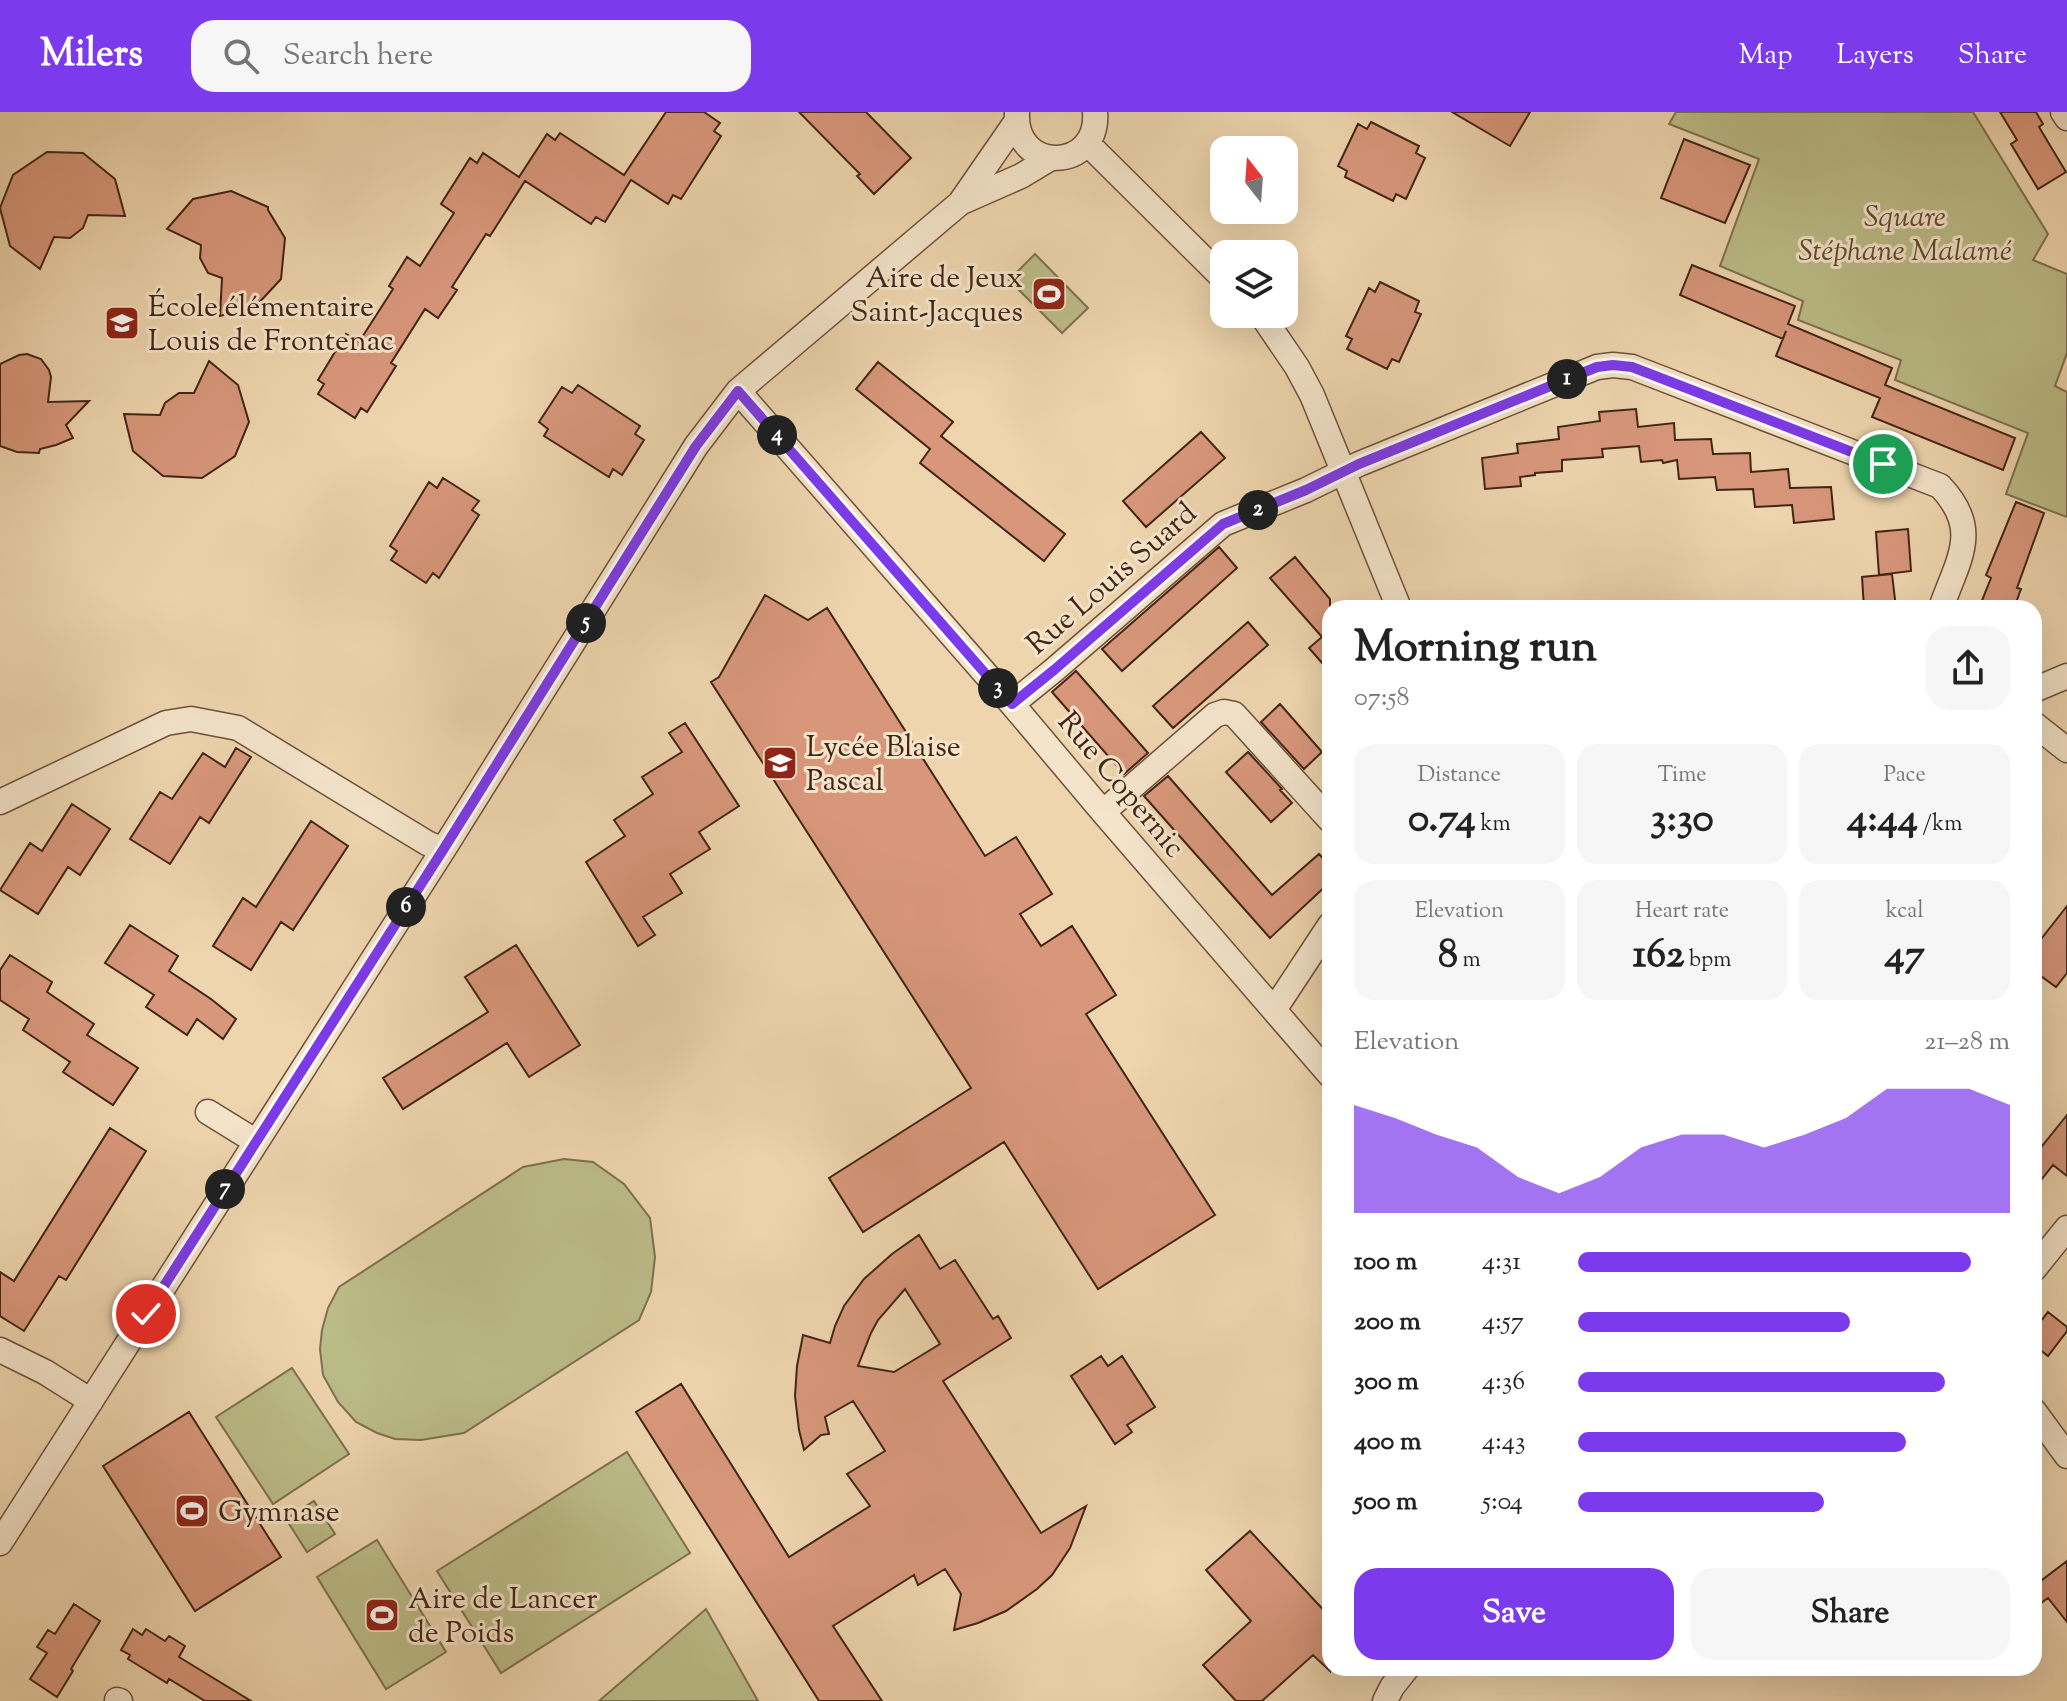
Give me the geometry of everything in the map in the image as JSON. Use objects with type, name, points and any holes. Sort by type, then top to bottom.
[{"type":"street","points":[[1017,117],[1019,133],[1032,151],[1051,158],[1065,158],[1076,154],[1087,143],[1096,127],[1095,112]]},
{"type":"street","points":[[2063,112],[2067,118]]},
{"type":"street","points":[[0,1543],[443,850],[696,446],[738,391],[960,203],[1017,117]]},
{"type":"street","points":[[1087,143],[1210,265]]},
{"type":"street","points":[[960,203],[1021,176],[1051,158]]},
{"type":"street","points":[[1270,328],[1312,395],[1396,600]]},
{"type":"street","name":"Rue Louis Suard","points":[[1012,704],[1223,524],[1597,367],[1613,365],[1632,367],[1940,486],[1952,498],[1965,527],[1963,546],[1944,600]]},
{"type":"street","name":"Rue Copernic","points":[[738,391],[1322,1066]]},
{"type":"street","points":[[2042,687],[2067,676]]},
{"type":"street","points":[[1103,812],[1215,715],[1224,712],[1234,714],[1322,811]]},
{"type":"street","points":[[0,802],[166,723],[191,719],[238,728],[443,850]]},
{"type":"street","points":[[2042,735],[2067,750]]},
{"type":"street","points":[[1274,1010],[1322,937]]},
{"type":"street","points":[[208,1112],[255,1141]]},
{"type":"street","points":[[2042,1259],[2067,1228]]},
{"type":"street","points":[[0,1350],[45,1372],[91,1401]]},
{"type":"street","points":[[2042,1422],[2067,1456]]},
{"type":"street","points":[[1385,1701],[1401,1676]]},
{"type":"green space","name":"Square Stéphane Malamé","points":[[1676,112],[1973,112],[2048,234],[2033,260],[2067,274],[2067,353],[2055,386],[2067,392],[2067,517],[2006,494],[2028,433],[1895,380],[1901,360],[1798,320],[1803,301],[1720,266],[1759,159],[1669,124]]},
{"type":"green space","name":"Aire de Jeux Saint-Jacques","points":[[1035,254],[1088,308],[1062,333],[1009,280]]},
{"type":"green space","points":[[564,1159],[593,1162],[624,1184],[650,1218],[655,1257],[651,1292],[639,1320],[464,1433],[421,1440],[395,1439],[356,1422],[338,1402],[323,1375],[320,1349],[322,1330],[328,1308],[339,1287],[523,1167]]},
{"type":"green space","points":[[292,1368],[349,1454],[273,1504],[216,1417]]},
{"type":"green space","points":[[627,1452],[690,1553],[501,1673],[437,1571]]},
{"type":"green space","points":[[314,1501],[335,1534],[307,1552],[286,1519]]},
{"type":"green space","name":"Aire de Lancer de Poids","points":[[377,1540],[446,1652],[386,1689],[317,1577]]},
{"type":"green space","points":[[706,1609],[758,1701],[599,1701]]},
{"type":"building","points":[[666,112],[704,112],[720,123],[714,131],[721,136],[681,199],[673,195],[668,204],[631,180],[605,222],[596,217],[591,224],[525,181],[452,287],[457,290],[438,318],[425,309],[391,363],[396,366],[367,412],[361,408],[355,418],[318,394],[324,384],[318,380],[346,334],[359,342],[393,289],[389,286],[407,257],[420,266],[454,213],[441,204],[470,158],[477,163],[483,153],[519,177],[547,134],[555,140],[560,133],[624,175]]},
{"type":"building","points":[[799,112],[866,112],[911,158],[874,194],[857,176],[860,174]]},
{"type":"building","points":[[1452,112],[1530,112],[1510,146]]},
{"type":"building","points":[[2000,112],[2036,112],[2043,124],[2039,127],[2066,172],[2038,189],[2011,144],[2017,140]]},
{"type":"building","points":[[1371,122],[1419,146],[1416,153],[1425,158],[1406,199],[1396,194],[1393,201],[1345,177],[1347,171],[1338,166],[1358,124],[1367,129]]},
{"type":"building","points":[[1684,139],[1750,165],[1725,223],[1661,198]]},
{"type":"building","points":[[47,152],[83,153],[115,179],[125,216],[88,215],[83,228],[70,238],[54,237],[40,269],[10,246],[0,208],[13,175]]},
{"type":"building","points":[[231,191],[268,207],[285,238],[281,279],[255,307],[220,316],[222,278],[208,273],[200,258],[201,245],[167,229],[193,199]]},
{"type":"building","points":[[1692,265],[1795,306],[1788,324],[1892,368],[1885,385],[2015,438],[2003,470],[1872,417],[1880,398],[1776,356],[1783,339],[1680,295]]},
{"type":"building","points":[[1380,282],[1419,301],[1415,312],[1421,314],[1399,362],[1392,359],[1387,369],[1347,349],[1352,339],[1346,336],[1369,288],[1375,292]]},
{"type":"building","points":[[27,354],[41,359],[49,370],[48,402],[89,401],[66,425],[73,438],[40,449],[39,453],[17,452],[0,446],[0,364]]},
{"type":"building","points":[[209,361],[238,385],[249,422],[235,456],[202,478],[163,476],[133,451],[124,414],[160,415],[165,403],[179,393],[194,393]]},
{"type":"building","points":[[878,362],[953,422],[941,436],[1065,534],[1044,561],[920,463],[930,449],[856,389]]},
{"type":"building","points":[[578,385],[640,426],[635,434],[644,440],[622,475],[613,469],[609,477],[544,436],[548,429],[539,422],[562,387],[572,393]]},
{"type":"building","points":[[1636,409],[1638,427],[1674,423],[1675,440],[1711,439],[1713,454],[1750,453],[1751,472],[1788,469],[1790,488],[1831,487],[1834,519],[1794,523],[1792,505],[1755,507],[1753,489],[1717,490],[1715,477],[1679,479],[1677,460],[1641,462],[1639,446],[1602,449],[1603,457],[1562,460],[1562,471],[1520,477],[1521,486],[1485,489],[1482,458],[1518,453],[1517,444],[1559,439],[1558,427],[1600,421],[1599,412]]},
{"type":"building","points":[[1201,432],[1225,458],[1146,527],[1123,501]]},
{"type":"building","points":[[443,478],[479,501],[472,510],[479,515],[439,578],[433,573],[426,583],[391,560],[397,551],[390,546],[429,482],[437,488]]},
{"type":"building","points":[[2016,502],[2044,513],[2017,588],[2021,589],[2017,600],[1982,600],[1991,578],[1986,575]]},
{"type":"building","points":[[1908,529],[1911,571],[1879,575],[1876,532]]},
{"type":"building","points":[[1219,547],[1237,568],[1122,671],[1102,649]]},
{"type":"building","points":[[1295,557],[1330,599],[1322,600],[1322,637],[1270,578]]},
{"type":"building","points":[[1892,574],[1895,600],[1863,600],[1862,577]]},
{"type":"building","points":[[765,595],[808,620],[827,608],[985,856],[1016,837],[1052,894],[1020,914],[1041,946],[1072,926],[1116,995],[1086,1014],[1215,1215],[1098,1289],[1004,1142],[863,1232],[829,1178],[971,1088],[711,682],[719,677]]},
{"type":"building","points":[[1248,622],[1268,645],[1173,728],[1153,706]]},
{"type":"building","points":[[1322,637],[1322,663],[1309,648]]},
{"type":"building","points":[[1076,671],[1148,753],[1124,774],[1052,692]]},
{"type":"building","points":[[1280,704],[1322,752],[1304,769],[1261,722]]},
{"type":"building","points":[[685,723],[739,806],[699,832],[710,849],[670,874],[682,893],[643,917],[655,935],[638,946],[586,862],[625,836],[614,820],[653,794],[642,777],[682,752],[669,733]]},
{"type":"building","points":[[236,748],[251,757],[209,823],[200,817],[170,864],[130,839],[160,792],[172,799],[203,753],[225,767]]},
{"type":"building","points":[[1248,752],[1292,803],[1271,822],[1226,772]]},
{"type":"building","points":[[1168,776],[1272,895],[1319,854],[1322,857],[1322,889],[1270,938],[1144,796]]},
{"type":"building","points":[[72,804],[110,829],[80,875],[68,867],[38,914],[0,890],[30,843],[42,851]]},
{"type":"building","points":[[311,821],[348,846],[293,930],[281,922],[251,970],[213,946],[243,898],[256,907]]},
{"type":"building","points":[[2067,906],[2067,973],[2056,987],[2042,977],[2042,938]]},
{"type":"building","points":[[130,925],[178,956],[169,971],[236,1019],[223,1039],[197,1019],[187,1035],[146,1007],[154,995],[105,963]]},
{"type":"building","points":[[516,945],[580,1045],[529,1077],[507,1043],[403,1109],[383,1078],[488,1012],[465,977]]},
{"type":"building","points":[[10,955],[52,982],[47,992],[94,1024],[87,1035],[138,1068],[113,1105],[63,1072],[70,1062],[23,1030],[29,1019],[0,1000],[0,970]]},
{"type":"building","points":[[2067,1115],[2067,1176],[2053,1165],[2042,1179],[2042,1146]]},
{"type":"building","points":[[110,1128],[146,1151],[66,1280],[59,1276],[24,1331],[0,1316],[0,1272],[14,1281]]},
{"type":"building","points":[[919,1235],[940,1269],[955,1260],[993,1319],[998,1316],[1011,1338],[943,1381],[1041,1533],[1086,1506],[1070,1548],[1052,1575],[1006,1611],[954,1630],[961,1594],[945,1569],[918,1585],[914,1575],[833,1626],[882,1701],[819,1701],[636,1412],[681,1384],[789,1557],[870,1506],[847,1474],[885,1451],[853,1401],[825,1417],[829,1434],[821,1435],[804,1450],[795,1396],[797,1366],[803,1335],[830,1343],[844,1306],[864,1279]],"holes":[[[905,1289],[940,1344],[894,1372],[858,1366],[878,1320]]]},
{"type":"building","points":[[2048,1312],[2067,1327],[2048,1356],[2042,1351],[2042,1320]]},
{"type":"building","points":[[1101,1356],[1108,1366],[1122,1356],[1155,1407],[1127,1425],[1132,1432],[1115,1444],[1071,1376]]},
{"type":"building","name":"Gymnase","points":[[189,1412],[281,1557],[195,1611],[103,1466]]},
{"type":"building","points":[[1250,1531],[1322,1608],[1322,1663],[1313,1655],[1262,1701],[1236,1701],[1203,1665],[1251,1621],[1206,1570]]},
{"type":"building","points":[[2067,1561],[2067,1622],[2048,1598],[2042,1602],[2042,1580]]},
{"type":"building","points":[[74,1604],[100,1621],[57,1697],[30,1679],[47,1653],[37,1647],[48,1630],[55,1634]]},
{"type":"building","points":[[133,1629],[142,1635],[146,1629],[165,1641],[169,1636],[185,1646],[179,1657],[251,1701],[205,1701],[169,1679],[167,1683],[128,1659],[130,1655],[121,1650]]},
{"type":"place","name":"Aire de Jeux Saint-Jacques","points":[[1049,294]]},
{"type":"place","name":"École élémentaire Louis de Frontenac","points":[[122,323]]},
{"type":"place","name":"Lycée Blaise Pascal","points":[[780,763]]},
{"type":"place","name":"Gymnase","points":[[192,1511]]},
{"type":"place","name":"Aire de Lancer de Poids","points":[[382,1615]]},
{"type":"route","points":[[146,1314],[504,754],[696,446],[738,391],[1012,704],[1223,524],[1359,464],[1597,367],[1632,367],[1883,464]]}]
